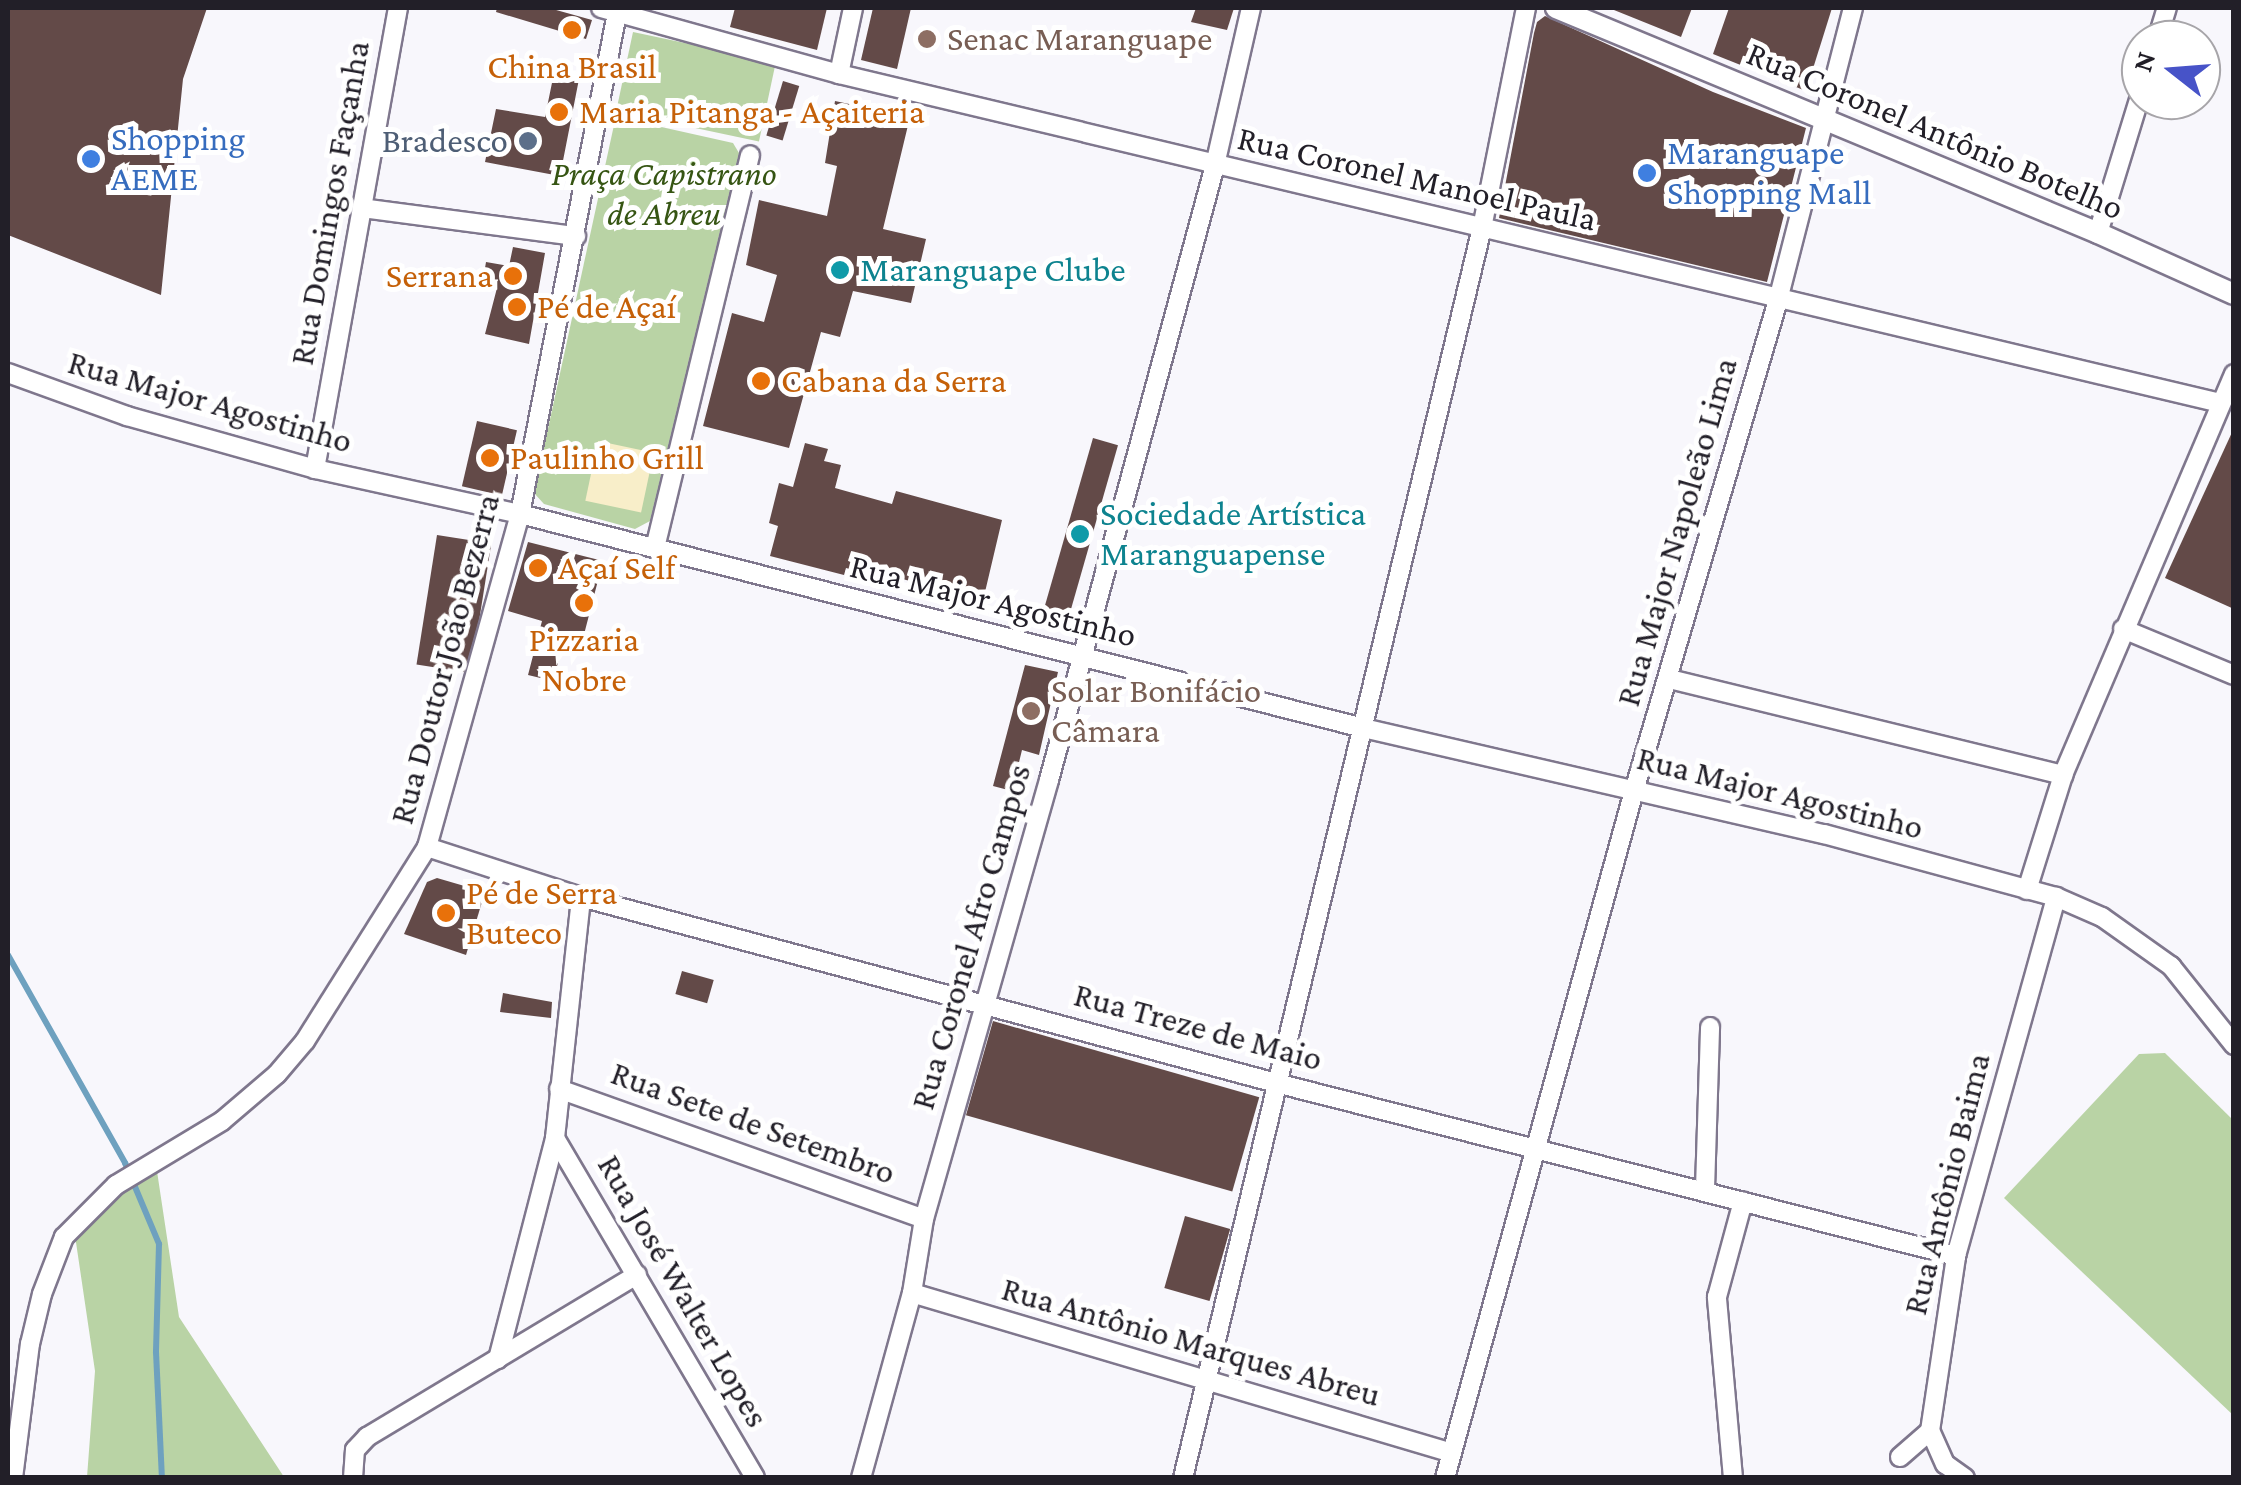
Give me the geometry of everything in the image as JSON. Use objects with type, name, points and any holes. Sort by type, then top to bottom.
[{"type":"street","name":"Rua Domingos Façanha","points":[[315,469],[398,8]]},
{"type":"street","points":[[840,74],[853,8]]},
{"type":"street","name":"Rua Coronel Afro Campos","points":[[862,1478],[912,1293],[924,1219],[1214,165],[1251,8]]},
{"type":"street","points":[[1184,1478],[1360,726],[1482,228],[1526,8]]},
{"type":"street","name":"Rua Coronel Antônio Botelho","points":[[1556,8],[2098,233],[2234,294]]},
{"type":"street","name":"Rua Major Napoleão Lima","points":[[1445,1478],[1634,791],[1778,300],[1821,120],[1853,8]]},
{"type":"street","name":"Rua Coronel Manoel Paula","points":[[606,9],[840,74],[2220,403]]},
{"type":"street","name":"Rua Doutor João Bezerra","points":[[13,1478],[30,1344],[42,1294],[64,1237],[116,1185],[222,1121],[277,1074],[305,1041],[426,847],[520,514],[576,236],[606,9]]},
{"type":"street","points":[[2098,233],[2133,120]]},
{"type":"street","points":[[655,548],[750,155]]},
{"type":"street","points":[[362,208],[576,236]]},
{"type":"street","name":"Rua Major Agostinho","points":[[8,372],[127,416],[315,469],[520,514],[1360,726],[1824,834],[2056,897],[2102,917],[2171,966],[2234,1045]]},
{"type":"street","points":[[2027,890],[2063,775],[2234,374]]},
{"type":"street","points":[[2123,630],[2234,676]]},
{"type":"street","points":[[1668,679],[2063,775]]},
{"type":"street","name":"Rua Treze de Maio","points":[[426,847],[581,896],[1276,1082],[1956,1256]]},
{"type":"street","name":"Rua Sete de Setembro","points":[[498,1359],[556,1138],[581,896]]},
{"type":"street","name":"Rua Antônio Baima","points":[[1930,1431],[1956,1256],[2056,897]]},
{"type":"street","points":[[1704,1189],[1710,1027]]},
{"type":"street","name":"Rua Sete de Setembro","points":[[559,1089],[924,1219]]},
{"type":"street","name":"Rua José Walter Lopes","points":[[556,1138],[755,1478]]},
{"type":"street","points":[[1734,1478],[1717,1296],[1742,1201]]},
{"type":"street","points":[[354,1478],[355,1450],[366,1437],[637,1275]]},
{"type":"street","name":"Rua Antônio Marques Abreu","points":[[912,1293],[1452,1453]]},
{"type":"street","points":[[1900,1457],[1930,1431],[1945,1464],[1965,1478]]},
{"type":"green space","points":[[633,32],[776,62],[759,142],[616,111]]},
{"type":"green space","name":"Praça Capistrano de Abreu","points":[[621,118],[733,143],[739,153],[650,521],[635,529],[544,504],[534,493],[614,125]]},
{"type":"green space","points":[[2165,1053],[2233,1120],[2233,1415],[2004,1198],[2139,1054]]},
{"type":"green space","points":[[155,1158],[179,1317],[284,1477],[87,1477],[95,1371],[73,1222]]},
{"type":"sand","points":[[598,441],[654,453],[641,513],[585,501]]},
{"type":"building","name":"Shopping AEME","points":[[8,8],[207,8],[183,79],[161,295],[8,235]]},
{"type":"building","name":"China Brasil","points":[[497,8],[549,8],[592,20],[586,39],[496,12]]},
{"type":"building","points":[[735,8],[827,8],[817,50],[730,27]]},
{"type":"building","points":[[873,8],[911,8],[897,69],[861,60]]},
{"type":"building","points":[[1196,8],[1234,8],[1227,30],[1191,22]]},
{"type":"building","points":[[1609,8],[1692,8],[1681,37]]},
{"type":"building","points":[[1729,8],[1832,8],[1806,91],[1713,54]]},
{"type":"building","name":"Maranguape Shopping Mall","points":[[1545,16],[1713,92],[1806,128],[1767,282],[1499,218],[1534,33],[1537,22]]},
{"type":"building","name":"Bradesco","points":[[554,73],[579,79],[560,176],[485,162],[496,109],[545,117]]},
{"type":"building","points":[[783,81],[799,86],[783,140],[766,136]]},
{"type":"building","points":[[835,101],[910,117],[883,229],[926,239],[911,303],[853,291],[840,337],[821,332],[789,448],[703,426],[732,313],[764,322],[777,275],[746,265],[759,200],[827,216],[837,166],[825,163]]},
{"type":"building","points":[[513,247],[545,253],[529,344],[485,334],[497,288],[482,286],[486,262],[509,266]]},
{"type":"building","name":"Paulinho Grill","points":[[477,421],[517,430],[502,496],[462,486]]},
{"type":"building","points":[[2234,428],[2234,609],[2165,578]]},
{"type":"building","name":"Sociedade Artística Maranguapense","points":[[1093,438],[1118,445],[1065,631],[1040,624]]},
{"type":"building","points":[[805,443],[828,449],[824,461],[841,465],[835,488],[892,504],[896,491],[1002,520],[981,609],[929,597],[932,587],[873,571],[872,575],[846,568],[844,575],[770,556],[778,526],[769,523],[779,483],[793,487]]},
{"type":"building","points":[[437,535],[491,544],[471,673],[417,664]]},
{"type":"building","points":[[528,542],[603,561],[580,650],[563,644],[553,681],[528,675],[542,621],[508,611]]},
{"type":"building","name":"Solar Bonifácio Câmara","points":[[1025,665],[1058,672],[1039,755],[1022,750],[1012,791],[993,786]]},
{"type":"building","name":"Pé de Serra Buteco","points":[[437,878],[485,892],[466,955],[404,934],[427,882]]},
{"type":"building","points":[[682,971],[714,980],[707,1003],[675,994]]},
{"type":"building","points":[[503,993],[552,1002],[551,1018],[500,1012]]},
{"type":"building","points":[[993,1021],[1259,1097],[1232,1192],[966,1115]]},
{"type":"building","points":[[1185,1216],[1230,1229],[1210,1301],[1164,1288]]},
{"type":"waterway","points":[[8,955],[125,1163],[159,1244],[156,1352],[162,1478]]},
{"type":"place","name":"China Brasil","points":[[572,30]]},
{"type":"place","name":"Senac Maranguape","points":[[927,39]]},
{"type":"place","name":"Maria Pitanga - Açaiteria","points":[[559,112]]},
{"type":"place","name":"Bradesco","points":[[528,141]]},
{"type":"place","name":"Shopping AEME","points":[[91,159]]},
{"type":"place","name":"Maranguape Shopping Mall","points":[[1647,173]]},
{"type":"place","name":"Maranguape Clube","points":[[840,270]]},
{"type":"place","name":"Serrana","points":[[513,276]]},
{"type":"place","name":"Pé de Açaí","points":[[517,307]]},
{"type":"place","name":"Cabana da Serra","points":[[761,381]]},
{"type":"place","name":"Paulinho Grill","points":[[490,458]]},
{"type":"place","name":"Sociedade Artística Maranguapense","points":[[1080,534]]},
{"type":"place","name":"Açaí Self","points":[[538,568]]},
{"type":"place","name":"Pizzaria Nobre","points":[[584,603]]},
{"type":"place","name":"Solar Bonifácio Câmara","points":[[1031,711]]},
{"type":"place","name":"Pé de Serra Buteco","points":[[446,913]]}]
